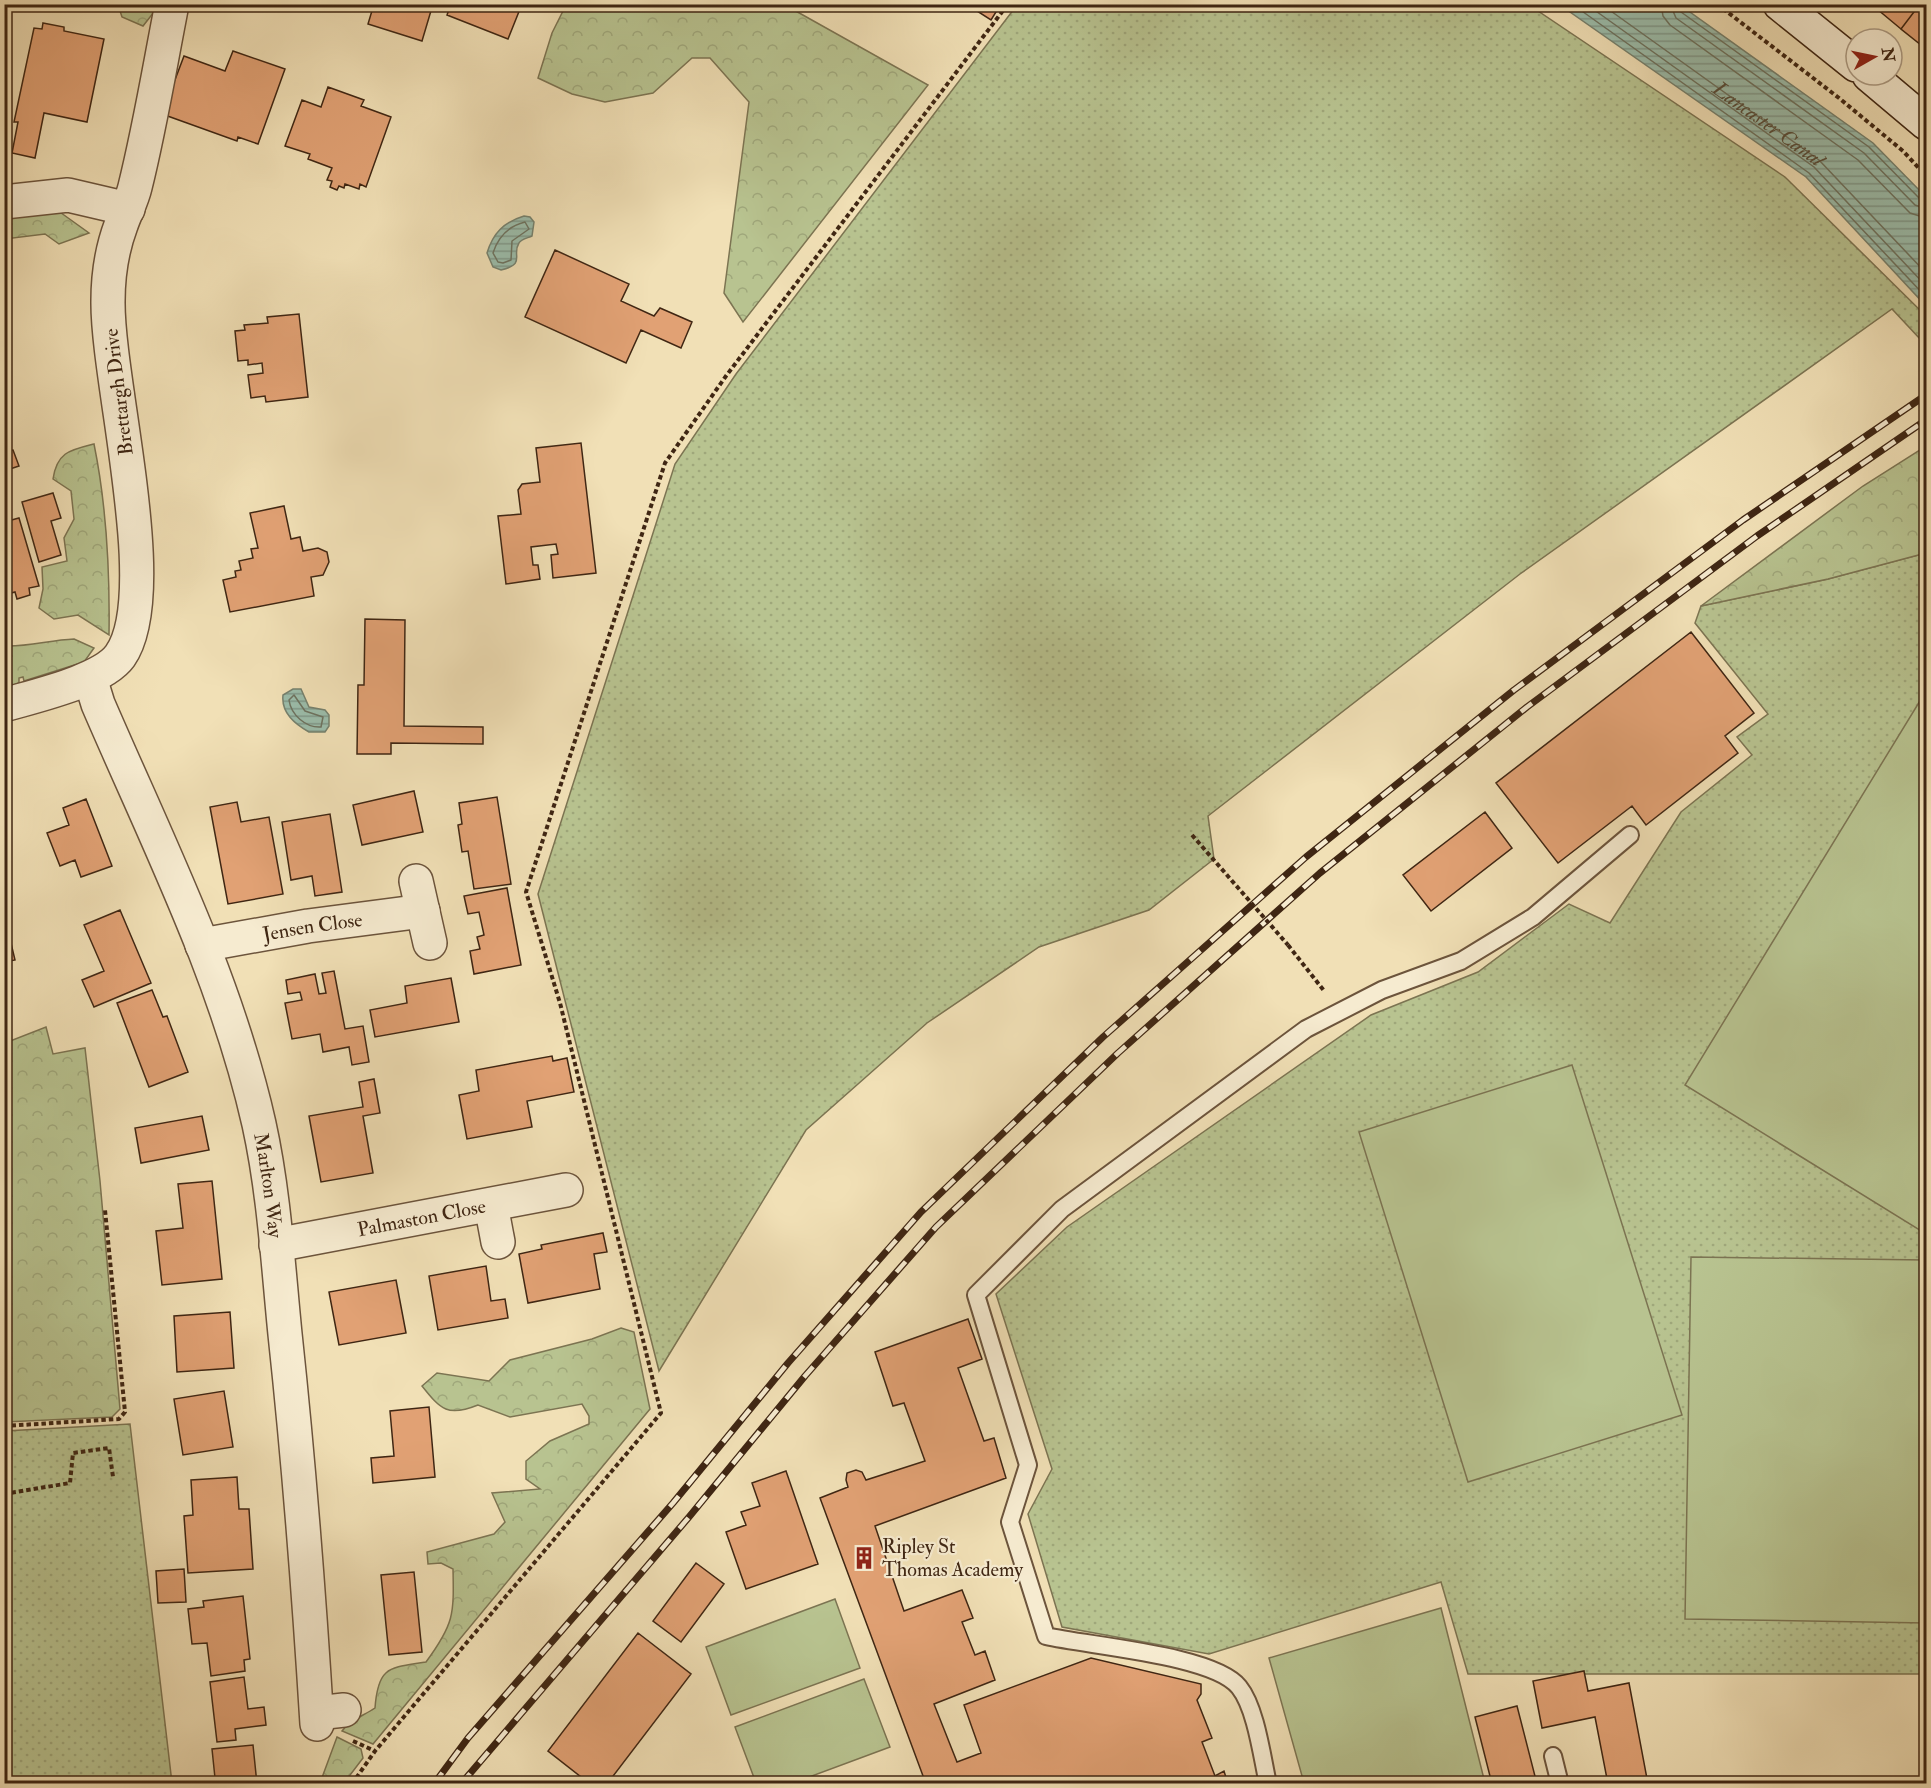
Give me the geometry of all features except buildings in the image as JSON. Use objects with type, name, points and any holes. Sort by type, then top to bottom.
[{"type":"street","name":"Brettargh Drive","points":[[4,705],[90,678],[120,657],[134,626],[136,571],[108,301],[109,278],[120,227],[135,188],[172,4]]},
{"type":"street","points":[[1780,4],[1844,55]]},
{"type":"street","points":[[1883,87],[1926,123]]},
{"type":"street","points":[[4,202],[68,195],[128,209]]},
{"type":"street","name":"Marlton Way","points":[[90,678],[98,704],[202,945],[238,1045],[259,1125],[276,1245],[326,1716]]},
{"type":"street","name":"Jensen Close","points":[[202,945],[308,926],[420,896],[430,943]]},
{"type":"street","name":"Palmaston Close","points":[[276,1245],[566,1190]]},
{"type":"street","points":[[491,1205],[498,1242]]},
{"type":"lane","points":[[1268,1784],[1251,1713],[1239,1687],[1215,1669],[1046,1636],[1010,1522],[1028,1466],[976,1295],[1062,1209],[1306,1029],[1382,990],[1461,961],[1533,917],[1630,835]]},
{"type":"lane","points":[[1553,1756],[1560,1784]]},
{"type":"path","points":[[352,1784],[375,1751],[661,1413],[560,1002],[526,892],[665,463],[726,376],[1008,4]]},
{"type":"path","points":[[1717,4],[1839,98],[1903,152],[1926,176]]},
{"type":"path","points":[[1192,835],[1288,945],[1341,1011]]},
{"type":"path","points":[[4,1426],[119,1419],[124,1412],[105,1210]]},
{"type":"path","points":[[4,1494],[70,1483],[73,1454],[109,1448],[113,1477]]},
{"type":"green space","points":[[118,5],[155,5],[154,12],[143,26],[122,17]]},
{"type":"green space","points":[[566,5],[785,5],[928,85],[743,322],[724,293],[749,102],[710,58],[692,58],[653,93],[605,102],[572,94],[538,78],[552,33]]},
{"type":"green space","points":[[1017,5],[1529,5],[1785,177],[1926,316],[1926,336],[1922,341],[1892,309],[1520,574],[1208,816],[1214,859],[1149,910],[1039,947],[927,1023],[806,1130],[659,1371],[538,894],[675,464],[736,374]]},
{"type":"green space","points":[[57,210],[89,233],[59,244],[45,234],[5,239],[4,213]]},
{"type":"green space","points":[[94,444],[107,539],[109,635],[78,615],[54,619],[39,608],[43,589],[42,567],[67,561],[64,538],[74,519],[71,491],[53,479],[55,470],[61,458],[66,454]]},
{"type":"green space","points":[[1926,446],[1926,553],[1828,579],[1701,606],[1863,486]]},
{"type":"green space","points":[[1926,553],[1926,1674],[1468,1674],[1441,1582],[1209,1654],[1062,1627],[1028,1514],[1052,1469],[996,1294],[1067,1227],[1371,1015],[1478,972],[1569,904],[1610,923],[1681,812],[1752,755],[1737,737],[1768,714],[1695,623],[1701,606],[1828,579]]},
{"type":"green space","points":[[74,639],[94,648],[84,662],[24,681],[23,677],[19,678],[19,683],[5,688],[5,646]]},
{"type":"green space","points":[[1926,691],[1926,1234],[1685,1085]]},
{"type":"green space","points":[[46,1027],[53,1054],[85,1048],[100,1181],[120,1409],[112,1417],[5,1422],[5,1043]]},
{"type":"green space","points":[[1572,1065],[1682,1415],[1468,1482],[1359,1132]]},
{"type":"green space","points":[[1691,1257],[1926,1260],[1926,1623],[1685,1619]]},
{"type":"green space","points":[[621,1328],[634,1332],[650,1409],[373,1744],[342,1731],[353,1721],[375,1708],[379,1684],[388,1672],[394,1668],[426,1662],[447,1628],[452,1609],[453,1569],[441,1563],[428,1564],[427,1552],[494,1534],[505,1522],[492,1493],[540,1489],[526,1479],[526,1461],[550,1441],[589,1424],[589,1416],[582,1404],[510,1417],[478,1405],[452,1411],[440,1406],[422,1386],[437,1373],[489,1381],[510,1360],[592,1339]]},
{"type":"green space","points":[[130,1424],[172,1783],[5,1783],[5,1431]]},
{"type":"green space","points":[[835,1599],[860,1668],[731,1715],[706,1647]]},
{"type":"green space","points":[[1441,1608],[1485,1783],[1304,1783],[1269,1658]]},
{"type":"green space","points":[[864,1679],[890,1747],[793,1783],[756,1783],[735,1727]]},
{"type":"green space","points":[[337,1737],[361,1749],[363,1758],[344,1783],[320,1783]]},
{"type":"water","name":"Lancaster Canal","points":[[1560,5],[1680,5],[1873,143],[1926,197],[1926,306],[1806,177]]},
{"type":"water","points":[[524,216],[530,217],[534,222],[532,236],[519,243],[514,265],[501,270],[493,267],[487,253],[492,240],[505,225]]},
{"type":"water","points":[[293,689],[301,689],[309,707],[325,710],[329,715],[329,726],[325,732],[309,732],[287,713],[283,695]]},
{"type":"railway","points":[[434,1784],[468,1738],[673,1503],[788,1363],[921,1212],[1103,1037],[1306,857],[1514,690],[1743,520],[1926,395]]},
{"type":"railway","points":[[461,1784],[689,1517],[805,1376],[936,1227],[1118,1053],[1320,873],[1527,707],[1757,536],[1926,420]]},
{"type":"place","name":"Ripley St Thomas Academy","points":[[864,1558]]}]
